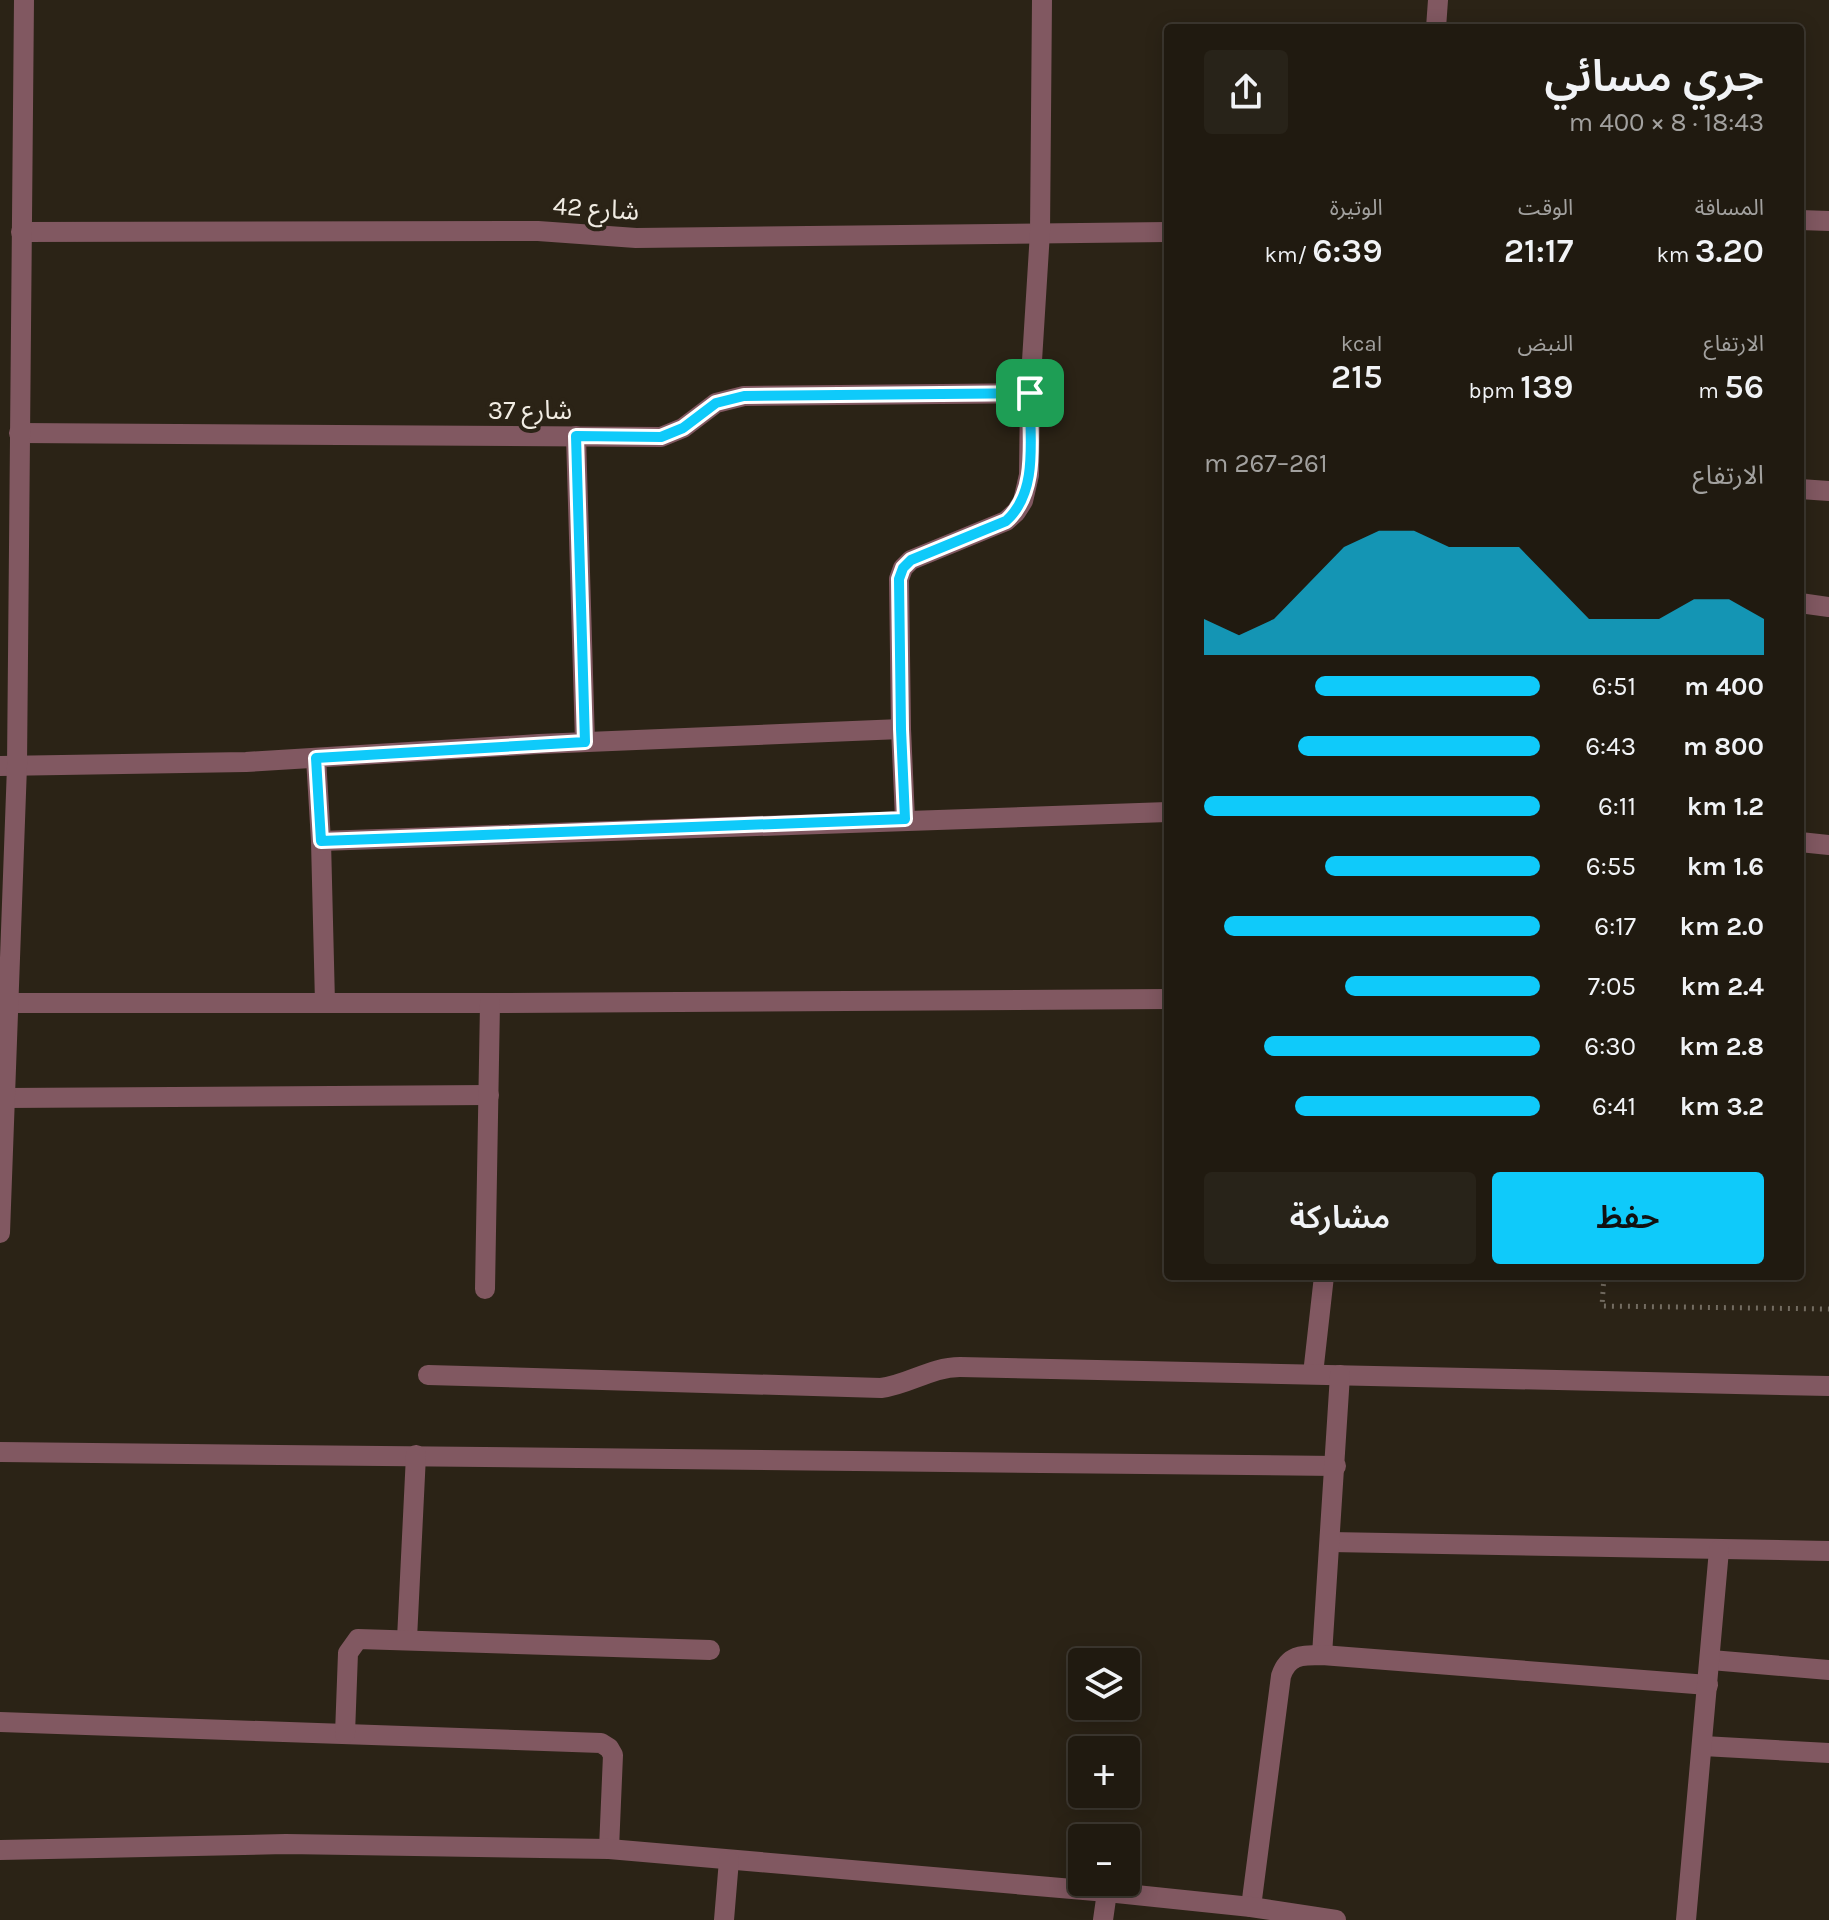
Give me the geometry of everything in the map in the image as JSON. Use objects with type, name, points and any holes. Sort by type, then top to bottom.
[{"type":"street","points":[[0,1233],[5,1098],[8,766],[19,433],[24,0]]},
{"type":"street","points":[[905,819],[898,595],[903,568],[924,554],[1006,521],[1023,501],[1029,475],[1030,393],[1040,232],[1042,0]]},
{"type":"street","points":[[1436,24],[1438,0]]},
{"type":"street","points":[[0,185],[21,186]]},
{"type":"street","points":[[1804,220],[1829,221]]},
{"type":"street","name":"شارع 42","points":[[21,232],[538,231],[636,238],[1164,232]]},
{"type":"street","name":"شارع 37","points":[[19,433],[661,437],[683,428],[716,403],[744,396],[1030,393]]},
{"type":"street","points":[[576,436],[585,742]]},
{"type":"street","points":[[1804,489],[1829,491]]},
{"type":"street","points":[[1804,604],[1829,607]]},
{"type":"street","points":[[8,766],[246,762],[585,742],[901,729]]},
{"type":"street","points":[[316,758],[325,1003]]},
{"type":"street","points":[[321,841],[1164,812]]},
{"type":"street","points":[[1804,842],[1829,845]]},
{"type":"street","points":[[4,1003],[1164,999]]},
{"type":"street","points":[[485,1289],[490,1003]]},
{"type":"street","points":[[5,1098],[489,1095]]},
{"type":"street","points":[[1313,1374],[1324,1280]]},
{"type":"street","points":[[428,1375],[881,1388],[907,1383],[945,1367],[1829,1386]]},
{"type":"street","points":[[1322,1655],[1340,1375]]},
{"type":"street","points":[[0,1452],[1336,1466]]},
{"type":"street","points":[[407,1639],[416,1455]]},
{"type":"street","points":[[1330,1542],[1829,1551]]},
{"type":"street","points":[[1686,1920],[1719,1550]]},
{"type":"street","points":[[345,1734],[348,1653],[358,1639],[710,1650]]},
{"type":"street","points":[[1251,1907],[1281,1676],[1288,1661],[1295,1657],[1322,1655],[1708,1685]]},
{"type":"street","points":[[1711,1660],[1829,1670]]},
{"type":"street","points":[[0,1722],[601,1743],[613,1755],[609,1849]]},
{"type":"street","points":[[1703,1746],[1829,1753]]},
{"type":"street","points":[[0,1850],[286,1844],[609,1849],[1068,1889]]},
{"type":"street","points":[[724,1920],[729,1860]]},
{"type":"street","points":[[1140,1895],[1336,1920]]},
{"type":"street","points":[[1103,1920],[1106,1896]]},
{"type":"path","points":[[1604,1280],[1602,1306],[1829,1309]]},
{"type":"route","points":[[1030,393],[1029,475],[1027,490],[1016,512],[1006,521],[911,560],[903,568],[899,579],[905,819],[321,841],[316,758],[585,742],[576,436],[661,437],[683,428],[716,403],[744,396],[1030,393]]}]
